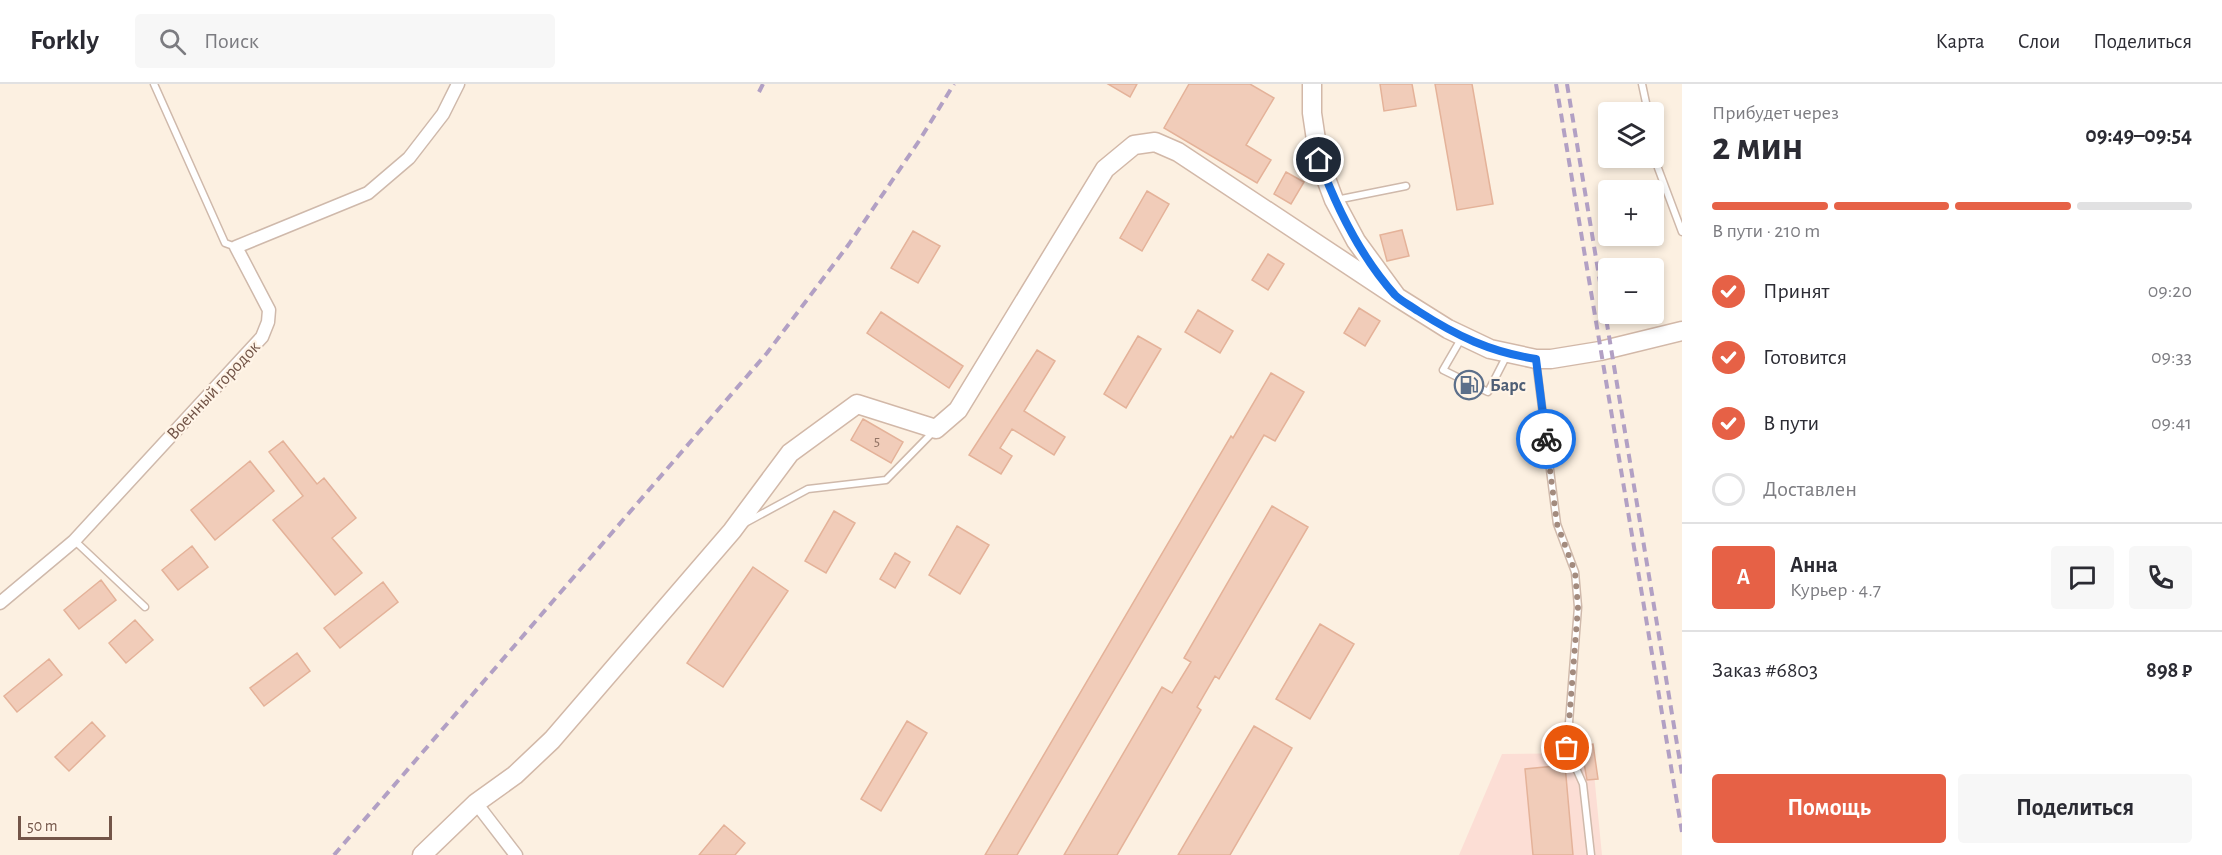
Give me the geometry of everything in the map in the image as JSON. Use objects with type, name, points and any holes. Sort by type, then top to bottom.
[{"type":"street","points":[[236,247],[368,194],[409,158],[443,114],[458,84]]},
{"type":"street","points":[[1312,84],[1312,112],[1319,160],[1334,200],[1356,241],[1397,297]]},
{"type":"street","points":[[422,855],[476,803],[515,776],[552,740],[732,531],[790,453],[857,404],[936,429],[958,410],[1105,169],[1134,145],[1155,142],[1178,152],[1397,297],[1448,329],[1490,349],[1508,355],[1551,359],[1682,331]]},
{"type":"street","name":"Военный городок","points":[[0,603],[74,541],[262,337],[269,310],[236,247]]},
{"type":"street","points":[[476,803],[516,855]]},
{"type":"lane","points":[[154,84],[225,243],[236,247]]},
{"type":"lane","points":[[1642,84],[1646,102]]},
{"type":"lane","points":[[1658,168],[1680,220],[1682,232]]},
{"type":"lane","points":[[1334,200],[1406,186]]},
{"type":"lane","points":[[1463,336],[1443,370],[1488,392],[1508,355]]},
{"type":"lane","points":[[1536,359],[1557,524],[1575,572],[1578,607],[1567,748],[1583,784],[1591,855]]},
{"type":"lane","points":[[732,531],[808,489],[886,480],[936,429]]},
{"type":"lane","points":[[74,541],[145,607]]},
{"type":"shaded area","points":[[1592,753],[1602,855],[1459,855],[1502,754]]},
{"type":"building","points":[[1108,84],[1137,84],[1130,97]]},
{"type":"building","points":[[1189,84],[1250,84],[1274,98],[1246,145],[1271,160],[1257,183],[1164,128]]},
{"type":"building","points":[[1380,84],[1412,84],[1416,106],[1384,111]]},
{"type":"building","points":[[1435,84],[1472,84],[1493,204],[1457,210]]},
{"type":"building","points":[[1286,172],[1304,182],[1291,204],[1274,194]]},
{"type":"building","points":[[1147,191],[1169,204],[1142,251],[1120,238]]},
{"type":"building","points":[[1402,230],[1409,256],[1387,261],[1380,235]]},
{"type":"building","points":[[913,231],[940,246],[918,283],[891,268]]},
{"type":"building","points":[[1268,254],[1284,264],[1268,290],[1252,280]]},
{"type":"building","points":[[1359,308],[1380,321],[1365,346],[1344,333]]},
{"type":"building","points":[[1198,310],[1233,331],[1220,353],[1185,332]]},
{"type":"building","points":[[881,312],[963,366],[949,388],[867,333]]},
{"type":"building","points":[[1138,336],[1161,349],[1126,408],[1104,394]]},
{"type":"building","points":[[1037,350],[1055,361],[1024,411],[1065,437],[1054,455],[1012,429],[1000,448],[1012,456],[1001,474],[969,455]]},
{"type":"building","points":[[1271,373],[1304,392],[1275,441],[1264,435],[1017,855],[985,855],[1231,436],[1233,438]]},
{"type":"building","points":[[863,419],[903,442],[891,463],[851,440]]},
{"type":"building","points":[[283,441],[317,484],[324,478],[356,518],[332,538],[362,573],[335,595],[273,520],[303,496],[269,452]]},
{"type":"building","points":[[250,461],[274,491],[215,540],[191,510]]},
{"type":"building","points":[[1272,506],[1308,527],[1219,679],[1215,676],[1197,707],[1201,710],[1117,855],[1064,855],[1162,687],[1172,693],[1191,662],[1184,658]]},
{"type":"building","points":[[834,511],[855,523],[826,573],[805,561]]},
{"type":"building","points":[[957,526],[989,545],[960,594],[929,575]]},
{"type":"building","points":[[192,546],[208,567],[178,590],[162,570]]},
{"type":"building","points":[[895,553],[910,562],[895,588],[880,579]]},
{"type":"building","points":[[753,567],[788,591],[723,687],[687,663]]},
{"type":"building","points":[[101,580],[116,600],[79,629],[64,610]]},
{"type":"building","points":[[383,582],[398,602],[340,648],[324,628]]},
{"type":"building","points":[[135,620],[153,640],[126,663],[109,643]]},
{"type":"building","points":[[1320,624],[1354,644],[1310,719],[1276,699]]},
{"type":"building","points":[[297,653],[310,671],[264,706],[250,688]]},
{"type":"building","points":[[49,659],[62,675],[17,712],[4,696]]},
{"type":"building","points":[[907,721],[927,733],[881,811],[861,799]]},
{"type":"building","points":[[92,722],[105,736],[69,771],[55,757]]},
{"type":"building","points":[[1254,726],[1292,748],[1230,855],[1178,855]]},
{"type":"building","points":[[1593,744],[1598,779],[1587,780],[1581,746]]},
{"type":"building","points":[[1565,765],[1573,855],[1533,855],[1525,769]]},
{"type":"building","points":[[724,825],[745,843],[735,855],[699,855]]},
{"type":"railway","points":[[759,92],[763,84]]},
{"type":"railway","points":[[334,855],[767,353],[849,244],[919,141],[954,84]]},
{"type":"railway","points":[[1556,84],[1682,832]]},
{"type":"railway","points":[[1567,84],[1682,774]]},
{"type":"way so far","points":[[1546,439],[1557,524],[1575,572],[1578,607],[1567,748]]},
{"type":"place","name":"Барс","points":[[1469,385]]},
{"type":"route","points":[[1319,160],[1334,200],[1356,241],[1397,297],[1448,329],[1490,349],[1508,355],[1536,359],[1546,439]]}]
